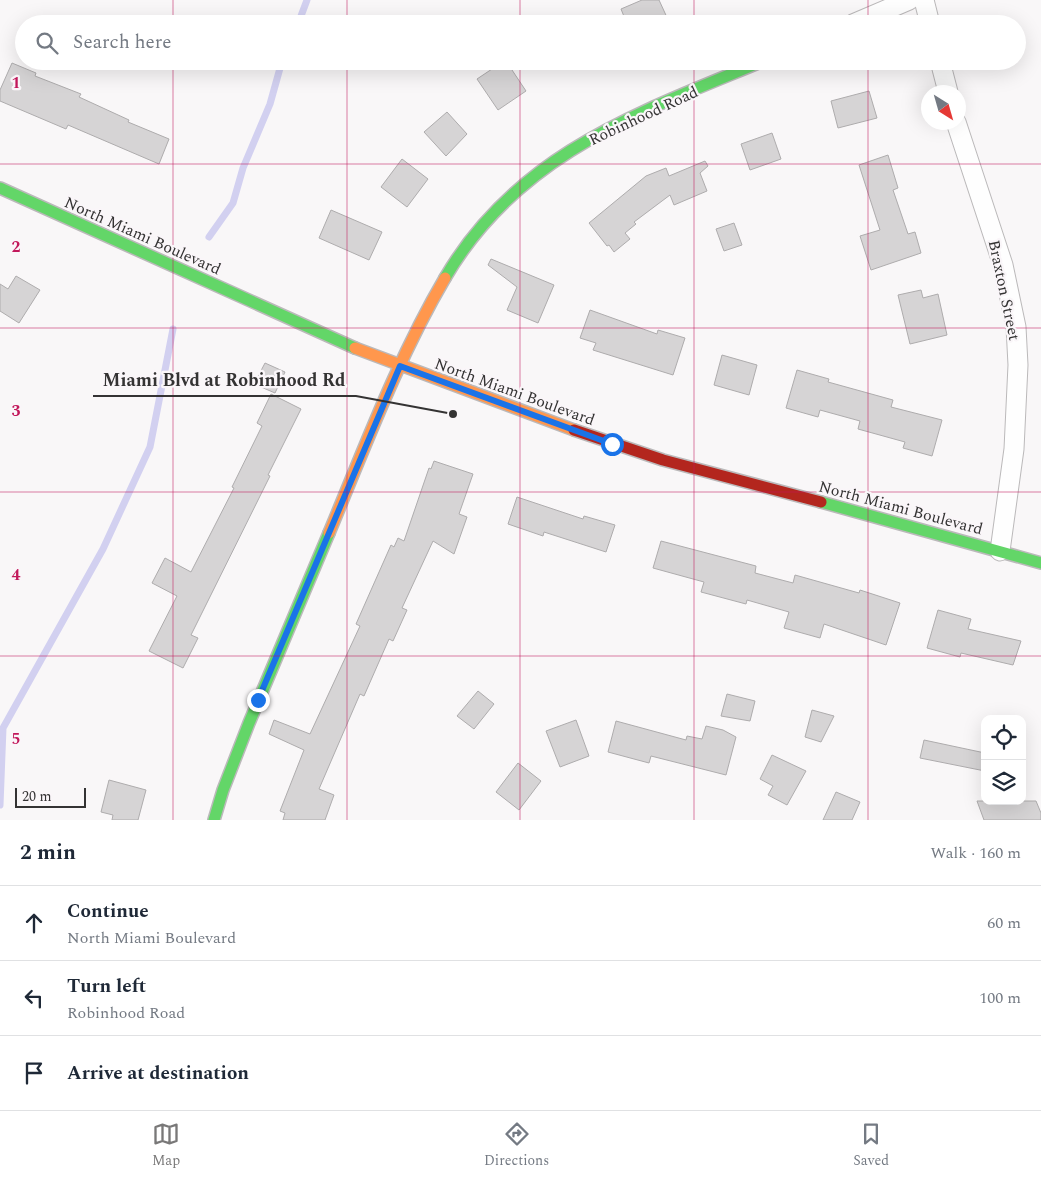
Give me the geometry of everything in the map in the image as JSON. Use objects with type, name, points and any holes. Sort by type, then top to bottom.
[{"type":"main road","name":"Robinhood Road","points":[[214,820],[225,783],[258,700],[400,366],[439,285],[461,250],[479,228],[517,189],[602,130],[743,70]]},
{"type":"main road","name":"North Miami Boulevard","points":[[0,188],[335,340],[612,444],[654,458],[1041,563]]},
{"type":"street","points":[[874,15],[909,0]]},
{"type":"street","points":[[924,0],[928,15]]},
{"type":"street","points":[[942,70],[946,85]]},
{"type":"street","name":"Braxton Street","points":[[959,130],[1003,265],[1016,327],[1018,364],[1014,449],[1000,552]]},
{"type":"building","points":[[642,0],[659,0],[666,15],[623,15],[621,9]]},
{"type":"building","points":[[12,63],[15,64],[15,70],[29,70],[36,73],[35,76],[81,94],[79,97],[129,120],[128,122],[169,139],[159,164],[68,125],[66,129],[0,101],[0,90]]},
{"type":"building","points":[[490,70],[512,70],[526,91],[498,110],[477,79]]},
{"type":"building","points":[[869,91],[877,118],[838,128],[831,101]]},
{"type":"building","points":[[447,112],[467,134],[446,156],[424,132]]},
{"type":"building","points":[[772,133],[781,159],[750,170],[741,144]]},
{"type":"building","points":[[888,155],[898,188],[893,190],[908,234],[915,232],[921,253],[871,270],[860,236],[880,230],[859,165]]},
{"type":"building","points":[[402,159],[428,179],[407,207],[381,187]]},
{"type":"building","points":[[705,161],[708,166],[700,173],[707,191],[674,205],[670,195],[634,222],[636,224],[625,233],[630,239],[614,252],[589,223],[646,176],[666,168],[669,176]]},
{"type":"building","points":[[331,210],[382,232],[369,260],[319,238]]},
{"type":"building","points":[[734,223],[742,245],[724,251],[716,229]]},
{"type":"building","points":[[491,259],[554,285],[538,323],[507,310],[517,287],[488,265]]},
{"type":"building","points":[[16,276],[40,290],[19,323],[0,311],[0,284],[8,289]]},
{"type":"building","points":[[921,290],[923,298],[938,294],[947,335],[910,344],[898,295]]},
{"type":"building","points":[[590,310],[657,334],[658,330],[685,338],[673,375],[593,350],[596,343],[580,338]]},
{"type":"building","points":[[722,355],[757,365],[749,395],[714,385]]},
{"type":"building","points":[[265,363],[285,372],[275,393],[254,384]]},
{"type":"building","points":[[797,370],[829,379],[828,382],[893,400],[891,407],[942,420],[932,456],[903,448],[905,442],[858,429],[860,421],[820,410],[818,417],[786,408]]},
{"type":"building","points":[[271,394],[301,409],[191,635],[198,638],[183,668],[149,651],[177,596],[152,583],[165,558],[191,572],[234,488],[232,487],[262,426],[257,423]]},
{"type":"building","points":[[434,461],[473,474],[459,514],[467,517],[454,554],[433,541],[402,608],[407,610],[393,641],[389,639],[364,696],[360,694],[319,789],[334,795],[325,820],[283,820],[285,813],[280,811],[304,750],[269,734],[274,720],[310,734],[360,626],[356,624],[391,545],[394,547],[398,538],[404,541],[429,468],[431,469]]},
{"type":"building","points":[[517,497],[583,519],[584,516],[615,525],[606,552],[544,532],[543,536],[508,524]]},
{"type":"building","points":[[661,541],[756,566],[755,573],[793,583],[795,575],[859,593],[860,590],[900,603],[886,645],[824,624],[820,638],[784,628],[789,612],[747,600],[746,604],[701,592],[704,582],[653,568]]},
{"type":"building","points":[[938,610],[971,619],[968,629],[1021,641],[1013,665],[961,653],[960,657],[927,648]]},
{"type":"building","points":[[478,691],[494,704],[474,729],[457,716]]},
{"type":"building","points":[[727,694],[755,701],[750,721],[721,716]]},
{"type":"building","points":[[812,710],[834,716],[821,742],[805,737]]},
{"type":"building","points":[[576,720],[589,756],[560,767],[546,731]]},
{"type":"building","points":[[616,721],[686,740],[687,736],[702,739],[706,726],[723,730],[736,737],[726,775],[651,756],[649,763],[608,752]]},
{"type":"building","points":[[924,740],[981,752],[981,770],[920,758]]},
{"type":"building","points":[[772,755],[806,771],[787,805],[768,795],[773,786],[760,779]]},
{"type":"building","points":[[518,763],[541,781],[519,810],[496,792]]},
{"type":"building","points":[[109,780],[146,790],[138,820],[112,820],[113,815],[101,812]]},
{"type":"building","points":[[836,792],[860,802],[852,820],[823,820]]},
{"type":"building","points":[[977,801],[981,801],[981,805],[1026,805],[1026,801],[1036,801],[1041,813],[1041,820],[984,820]]},
{"type":"waterway","points":[[301,15],[307,0]]},
{"type":"waterway","points":[[209,237],[233,203],[243,168],[270,104],[279,70]]},
{"type":"waterway","points":[[0,805],[3,728],[103,549],[150,447],[173,329]]},
{"type":"traffic: fast","points":[[445,278],[474,235],[507,199],[544,169],[584,142],[626,120],[741,70]]},
{"type":"traffic: fast","points":[[0,188],[355,348]]},
{"type":"traffic: fast","points":[[821,502],[1041,563]]},
{"type":"traffic: fast","points":[[214,820],[223,790],[249,723],[329,533]]},
{"type":"traffic: slow","points":[[329,533],[397,371],[445,278]]},
{"type":"traffic: slow","points":[[355,348],[574,430]]},
{"type":"traffic: jam","points":[[574,430],[663,460],[821,502]]},
{"type":"place","name":"Miami Blvd at Robinhood Rd","points":[[453,414]]},
{"type":"route","points":[[258,700],[400,366],[612,444]]}]
